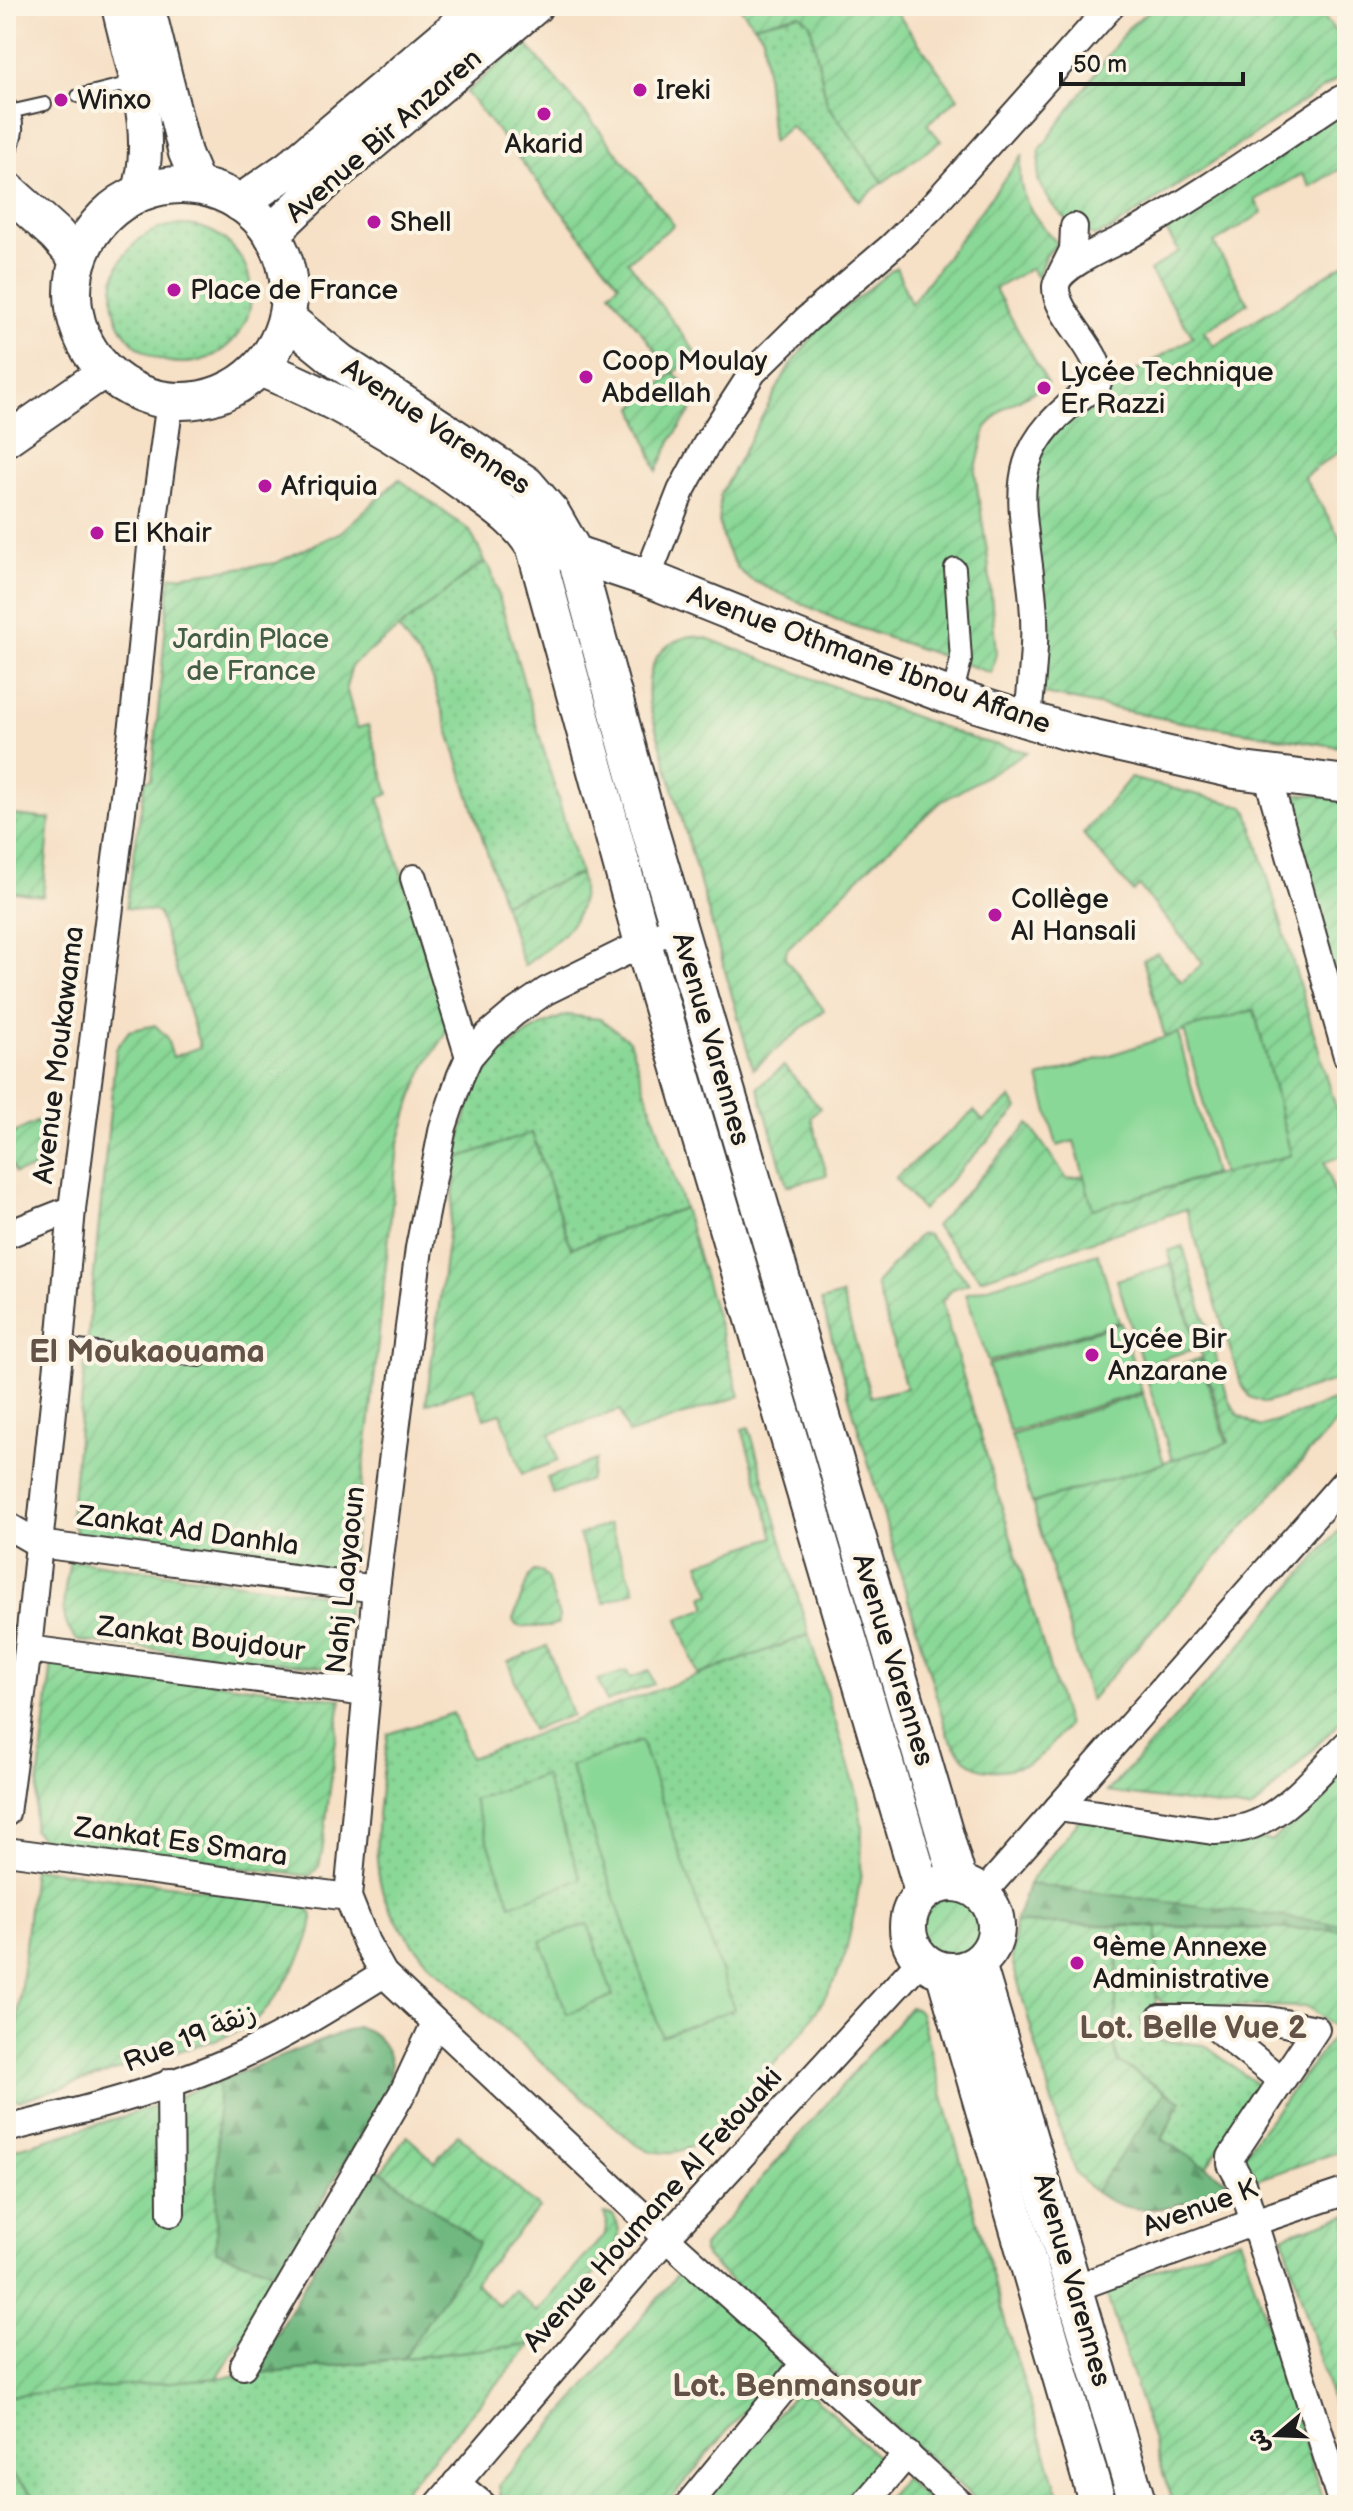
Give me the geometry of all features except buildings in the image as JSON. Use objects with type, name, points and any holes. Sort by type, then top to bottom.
[{"type":"main road","name":"Avenue Bir Anzaren","points":[[240,203],[289,169],[482,6]]},
{"type":"main road","name":"Avenue Bir Anzaren","points":[[273,237],[285,220],[329,178],[534,6]]},
{"type":"main road","points":[[8,181],[101,220]]},
{"type":"main road","points":[[8,181],[78,259]]},
{"type":"main road","points":[[168,185],[199,186],[220,192],[240,203],[259,218],[273,237],[288,276],[287,319],[276,346],[260,368],[236,387],[207,399],[170,401],[138,394],[105,371],[87,347],[75,319],[72,289],[78,259],[101,220],[138,193],[168,185]]},
{"type":"main road","name":"Avenue Varennes","points":[[287,319],[340,362],[526,484],[552,514],[575,554],[651,834],[787,1305],[970,1889]]},
{"type":"main road","name":"Avenue Varennes","points":[[260,368],[347,407],[425,455],[516,522],[535,548],[643,943],[923,1892]]},
{"type":"main road","name":"Avenue Othmane Ibnou Affane","points":[[535,548],[575,554],[647,578],[829,651],[952,696],[1068,732],[1235,770],[1347,784]]},
{"type":"main road","points":[[751,1316],[787,1305]]},
{"type":"main road","points":[[806,1499],[842,1487]]},
{"type":"main road","points":[[947,1883],[970,1889],[990,1904],[996,1929],[988,1953],[947,1965],[908,1938],[907,1926],[915,1902],[923,1892],[947,1883]]},
{"type":"main road","name":"Avenue Varennes","points":[[947,1965],[1075,2288],[1138,2505]]},
{"type":"main road","name":"Avenue Varennes","points":[[947,1965],[1098,2505]]},
{"type":"street","points":[[118,6],[199,186]]},
{"type":"street","points":[[138,193],[147,148],[142,111],[150,78],[148,6]]},
{"type":"street","points":[[647,578],[688,479],[730,405],[753,372],[931,208],[1111,6]]},
{"type":"street","points":[[1061,274],[1146,226],[1341,99]]},
{"type":"street","points":[[1028,720],[1035,631],[1023,527],[1025,471],[1033,445],[1044,428],[1097,385],[1099,380],[1098,369],[1056,288],[1073,250],[1074,227]]},
{"type":"street","points":[[6,440],[105,371]]},
{"type":"street","name":"Avenue Moukawama","points":[[6,1813],[8,1775],[28,1649],[72,1209],[132,739],[153,527],[170,401]]},
{"type":"street","points":[[952,696],[961,660],[955,569]]},
{"type":"street","points":[[1267,774],[1347,1056]]},
{"type":"street","points":[[414,878],[469,1057]]},
{"type":"street","name":"Nahj Laayaoun","points":[[678,926],[546,991],[505,1020],[469,1057],[443,1127],[419,1248],[376,1589],[348,1897],[366,1942],[384,1974],[666,2238],[962,2505]]},
{"type":"street","points":[[6,1235],[72,1209]]},
{"type":"street","points":[[970,1889],[1058,1808],[1347,1479]]},
{"type":"street","points":[[6,1525],[39,1544]]},
{"type":"street","name":"Zankat Ad Danhla","points":[[39,1544],[376,1589]]},
{"type":"street","name":"Zankat Boujdour","points":[[28,1649],[366,1693]]},
{"type":"street","points":[[1058,1808],[1213,1831],[1235,1830],[1254,1825],[1276,1812],[1347,1744]]},
{"type":"street","name":"Zankat Es Smara","points":[[6,1851],[348,1897]]},
{"type":"street","name":"Avenue Houmane Al Fetouaki","points":[[438,2505],[666,2238],[947,1965]]},
{"type":"street","name":"Rue 19 زنقة","points":[[6,2129],[119,2101],[238,2057],[309,2021],[384,1974]]},
{"type":"street","points":[[1160,2018],[1268,2020],[1316,2029],[1231,2157],[1231,2164],[1242,2184],[1342,2505]]},
{"type":"street","points":[[1204,2018],[1281,2080]]},
{"type":"street","points":[[243,2366],[404,2090],[435,2023]]},
{"type":"street","points":[[170,2082],[171,2213]]},
{"type":"street","name":"Avenue K","points":[[1075,2288],[1347,2191]]},
{"type":"street","points":[[688,2505],[804,2364]]},
{"type":"street","points":[[864,2505],[907,2454]]},
{"type":"street","points":[[456,2483],[483,2505]]},
{"type":"lane","points":[[78,96],[150,78]]},
{"type":"lane","points":[[8,181],[16,140],[10,106],[45,104]]},
{"type":"lane","points":[[60,1345],[200,1360]]},
{"type":"green space","points":[[739,6],[892,6],[958,98],[927,124],[941,141],[883,182],[827,103],[810,23],[800,14],[754,25]]},
{"type":"green space","points":[[1154,6],[1314,6],[1334,30],[1342,46],[1340,77],[1111,230],[1094,236],[1074,227],[1052,205],[1038,180],[1040,150],[1128,28]]},
{"type":"green space","points":[[800,14],[810,23],[827,103],[883,182],[859,201],[822,155],[790,126],[772,142],[763,36],[754,25]]},
{"type":"green space","points":[[525,43],[674,225],[628,261],[697,354],[674,373],[698,400],[672,439],[657,471],[634,407],[673,373],[610,292],[619,284],[466,92]]},
{"type":"green space","points":[[1347,105],[1347,165],[1310,187],[1302,174],[1255,200],[1262,213],[1214,243],[1248,303],[1204,332],[1214,346],[1347,262],[1347,446],[1304,477],[1347,549],[1347,625],[1334,633],[1347,657],[1347,748],[1180,722],[1039,693],[1028,505],[1043,440],[1091,398],[1193,337],[1150,271],[1179,251],[1164,228]]},
{"type":"green space","points":[[1023,154],[1020,180],[1027,203],[1057,243],[1045,257],[1037,278],[1031,268],[995,289],[1048,384],[1004,408],[986,427],[975,473],[988,558],[996,653],[991,673],[842,622],[751,580],[738,569],[725,546],[719,522],[720,495],[787,370],[818,329],[896,267],[911,304]]},
{"type":"green space","name":"Place de France","points":[[182,225],[208,230],[231,245],[246,268],[251,294],[246,320],[231,343],[208,358],[182,363],[156,358],[133,343],[118,320],[113,294],[118,268],[133,245],[156,230]]},
{"type":"green space","name":"Jardin Place de France","points":[[399,479],[470,531],[485,561],[352,665],[346,687],[357,728],[368,725],[389,794],[379,798],[447,1025],[444,1037],[426,1064],[411,1101],[398,1146],[371,1411],[349,1575],[89,1539],[77,1533],[70,1519],[116,1049],[129,1031],[155,1025],[166,1036],[173,1057],[200,1047],[158,912],[126,908],[145,781],[152,779],[170,577],[276,563],[341,532]]},
{"type":"green space","points":[[485,561],[491,570],[580,874],[503,903],[430,672],[397,627]]},
{"type":"green space","points":[[691,636],[706,638],[973,739],[1027,752],[941,802],[873,863],[787,949],[785,958],[824,1010],[753,1069],[649,704],[649,680],[655,660],[668,645]]},
{"type":"green space","points":[[1130,778],[1243,806],[1248,811],[1347,1145],[1347,1154],[1325,1162],[1347,1241],[1347,1377],[1265,1403],[1250,1397],[1241,1384],[1186,1209],[981,1279],[935,1226],[1029,1124],[1067,1179],[1084,1176],[1093,1208],[1291,1155],[1254,1010],[1165,1037],[1143,960],[1157,953],[1182,982],[1203,963],[1139,886],[1133,892],[1083,834]]},
{"type":"green space","points":[[1284,794],[1347,796],[1347,1030]]},
{"type":"green space","points":[[14,815],[50,819],[43,896],[7,891]]},
{"type":"green space","points":[[580,874],[581,904],[576,917],[559,938],[524,966],[503,903]]},
{"type":"green space","points":[[1254,1010],[1291,1155],[1222,1174],[1184,1030]]},
{"type":"green space","points":[[567,1015],[600,1019],[629,1040],[684,1208],[571,1248],[532,1133],[458,1158],[468,1109],[489,1068],[522,1037]]},
{"type":"green space","points":[[1178,1033],[1214,1174],[1093,1209],[1074,1141],[1057,1146],[1039,1078]]},
{"type":"green space","points":[[784,1066],[820,1108],[811,1117],[827,1175],[787,1186],[758,1087]]},
{"type":"green space","points":[[1011,1098],[1018,1109],[922,1210],[895,1178],[974,1111],[983,1121]]},
{"type":"green space","points":[[46,1117],[39,1168],[15,1173],[6,1155],[6,1137]]},
{"type":"green space","points":[[532,1133],[571,1248],[684,1208],[740,1396],[628,1434],[620,1410],[550,1434],[558,1461],[522,1474],[501,1413],[484,1418],[473,1387],[426,1404],[458,1158]]},
{"type":"green space","points":[[924,1234],[969,1283],[953,1289],[942,1301],[1067,1726],[1037,1759],[1008,1769],[979,1768],[960,1753],[948,1736],[821,1301],[842,1295],[871,1397],[906,1388],[876,1284],[919,1235]]},
{"type":"green space","points":[[1183,1246],[1228,1398],[1238,1415],[1260,1427],[1347,1396],[1347,1410],[1090,1700],[1032,1503],[1229,1442],[1168,1251]]},
{"type":"green space","points":[[1098,1253],[1119,1322],[988,1362],[966,1294]]},
{"type":"green space","points":[[1171,1264],[1197,1348],[1143,1365],[1117,1280]]},
{"type":"green space","points":[[1121,1323],[1142,1392],[1010,1432],[988,1365]]},
{"type":"green space","points":[[1200,1359],[1227,1443],[1172,1460],[1146,1376]]},
{"type":"green space","points":[[1143,1394],[1164,1463],[1032,1503],[1011,1435]]},
{"type":"green space","points":[[749,1427],[809,1635],[698,1675],[678,1619],[707,1608],[703,1596],[711,1594],[699,1563],[774,1537],[742,1429]]},
{"type":"green space","points":[[596,1460],[589,1480],[553,1494],[547,1478]]},
{"type":"green space","points":[[1347,1521],[1347,1715],[1250,1810],[1107,1792],[1230,1658]]},
{"type":"green space","points":[[609,1524],[635,1591],[604,1603],[579,1535]]},
{"type":"green space","points":[[70,1560],[349,1598],[338,1660],[328,1668],[78,1641],[66,1623],[64,1613]]},
{"type":"green space","points":[[534,1571],[541,1572],[547,1578],[559,1617],[559,1623],[549,1627],[521,1627],[513,1620],[529,1576]]},
{"type":"green space","points":[[809,1635],[857,1793],[862,1825],[861,1873],[846,1952],[835,1981],[806,2028],[707,2139],[680,2151],[653,2152],[635,2144],[429,1963],[395,1918],[386,1901],[377,1862],[378,1819],[388,1734],[453,1713],[470,1758]]},
{"type":"green space","points":[[547,1646],[572,1715],[532,1730],[508,1662]]},
{"type":"green space","points":[[52,1661],[341,1699],[319,1866],[310,1876],[48,1846],[33,1830]]},
{"type":"green space","points":[[627,1671],[630,1678],[649,1671],[654,1684],[606,1702],[598,1680]]},
{"type":"green space","points":[[641,1741],[734,2009],[662,2036],[570,1766]]},
{"type":"green space","points":[[1347,1766],[1347,1925],[1028,1884],[1080,1819],[1272,1841]]},
{"type":"green space","points":[[544,1775],[581,1879],[511,1905],[473,1800]]},
{"type":"green space","points":[[33,1868],[301,1902],[310,1911],[312,1922],[309,1936],[282,1988],[246,2027],[224,2037],[19,2101],[10,2093]]},
{"type":"green space","points":[[1028,1884],[1333,1922],[1347,1925],[1347,1930],[1015,1923]]},
{"type":"green space","points":[[952,1891],[972,1897],[982,1907],[988,1927],[982,1947],[972,1957],[952,1963],[932,1957],[922,1947],[916,1927],[922,1907],[932,1897]]},
{"type":"green space","points":[[1015,1923],[1119,1926],[1114,2049],[1119,2062],[1165,2092],[1095,2192],[1077,2175],[1059,2127],[1012,1961]]},
{"type":"green space","points":[[588,1924],[613,1996],[567,2014],[541,1941]]},
{"type":"green space","points":[[1119,1926],[1157,1927],[1157,2040],[1204,2045],[1261,2087],[1206,2167],[1162,2139],[1181,2101],[1119,2062],[1114,2049]]},
{"type":"green space","points":[[1157,1927],[1347,1930],[1347,2149],[1250,2182],[1240,2158],[1338,2030],[1308,2007],[1161,2002],[1156,1995]]},
{"type":"green space","points":[[910,2007],[920,2013],[1006,2325],[1062,2505],[982,2505],[703,2253],[703,2247]]},
{"type":"green space","points":[[356,2027],[371,2033],[383,2044],[391,2068],[387,2087],[281,2274],[216,2251],[218,2081]]},
{"type":"green space","points":[[218,2081],[216,2251],[281,2274],[217,2378],[6,2396],[6,2155],[15,2149],[141,2111]]},
{"type":"green space","points":[[1165,2092],[1181,2101],[1162,2139],[1234,2185],[1181,2204],[1147,2209],[1130,2208],[1095,2192]]},
{"type":"green space","points":[[458,2134],[539,2208],[474,2282],[499,2306],[514,2290],[537,2312],[605,2234],[607,2222],[604,2213],[615,2218],[618,2240],[593,2276],[532,2344],[404,2358],[479,2243],[382,2171],[407,2136],[435,2162]]},
{"type":"green space","points":[[373,2165],[480,2243],[404,2358],[253,2375]]},
{"type":"green space","points":[[1347,2215],[1347,2452],[1283,2236]]},
{"type":"green space","points":[[1240,2238],[1324,2505],[1173,2505],[1105,2289]]},
{"type":"green space","points":[[689,2274],[780,2357],[780,2367],[666,2505],[502,2505],[499,2485],[578,2396],[677,2275]]},
{"type":"green space","points":[[532,2344],[391,2505],[45,2505],[6,2470],[6,2396],[253,2375]]},
{"type":"green space","points":[[812,2395],[876,2455],[872,2470],[841,2505],[700,2505],[793,2396]]},
{"type":"green space","points":[[6,2470],[45,2505],[6,2505]]},
{"type":"green space","points":[[904,2478],[934,2505],[881,2505]]},
{"type":"place","name":"Ireki","points":[[640,90]]},
{"type":"place","name":"Winxo","points":[[61,100]]},
{"type":"place","name":"Akarid","points":[[544,114]]},
{"type":"place","name":"Shell","points":[[374,222]]},
{"type":"place","name":"Place de France","points":[[174,290]]},
{"type":"place","name":"Coop Moulay Abdellah","points":[[586,377]]},
{"type":"place","name":"Lycée Technique Er Razzi","points":[[1044,388]]},
{"type":"place","name":"Afriquia","points":[[265,486]]},
{"type":"place","name":"El Khair","points":[[97,533]]},
{"type":"place","name":"Collège Al Hansali","points":[[995,915]]},
{"type":"place","name":"Lycée Bir Anzarane","points":[[1092,1355]]},
{"type":"place","name":"9ème Annexe Administrative","points":[[1077,1963]]},
{"type":"district","name":"El Moukaouama","points":[[147,1352]]},
{"type":"district","name":"Lot. Belle Vue 2","points":[[1193,2028]]},
{"type":"district","name":"Lot. Benmansour","points":[[797,2386]]}]
